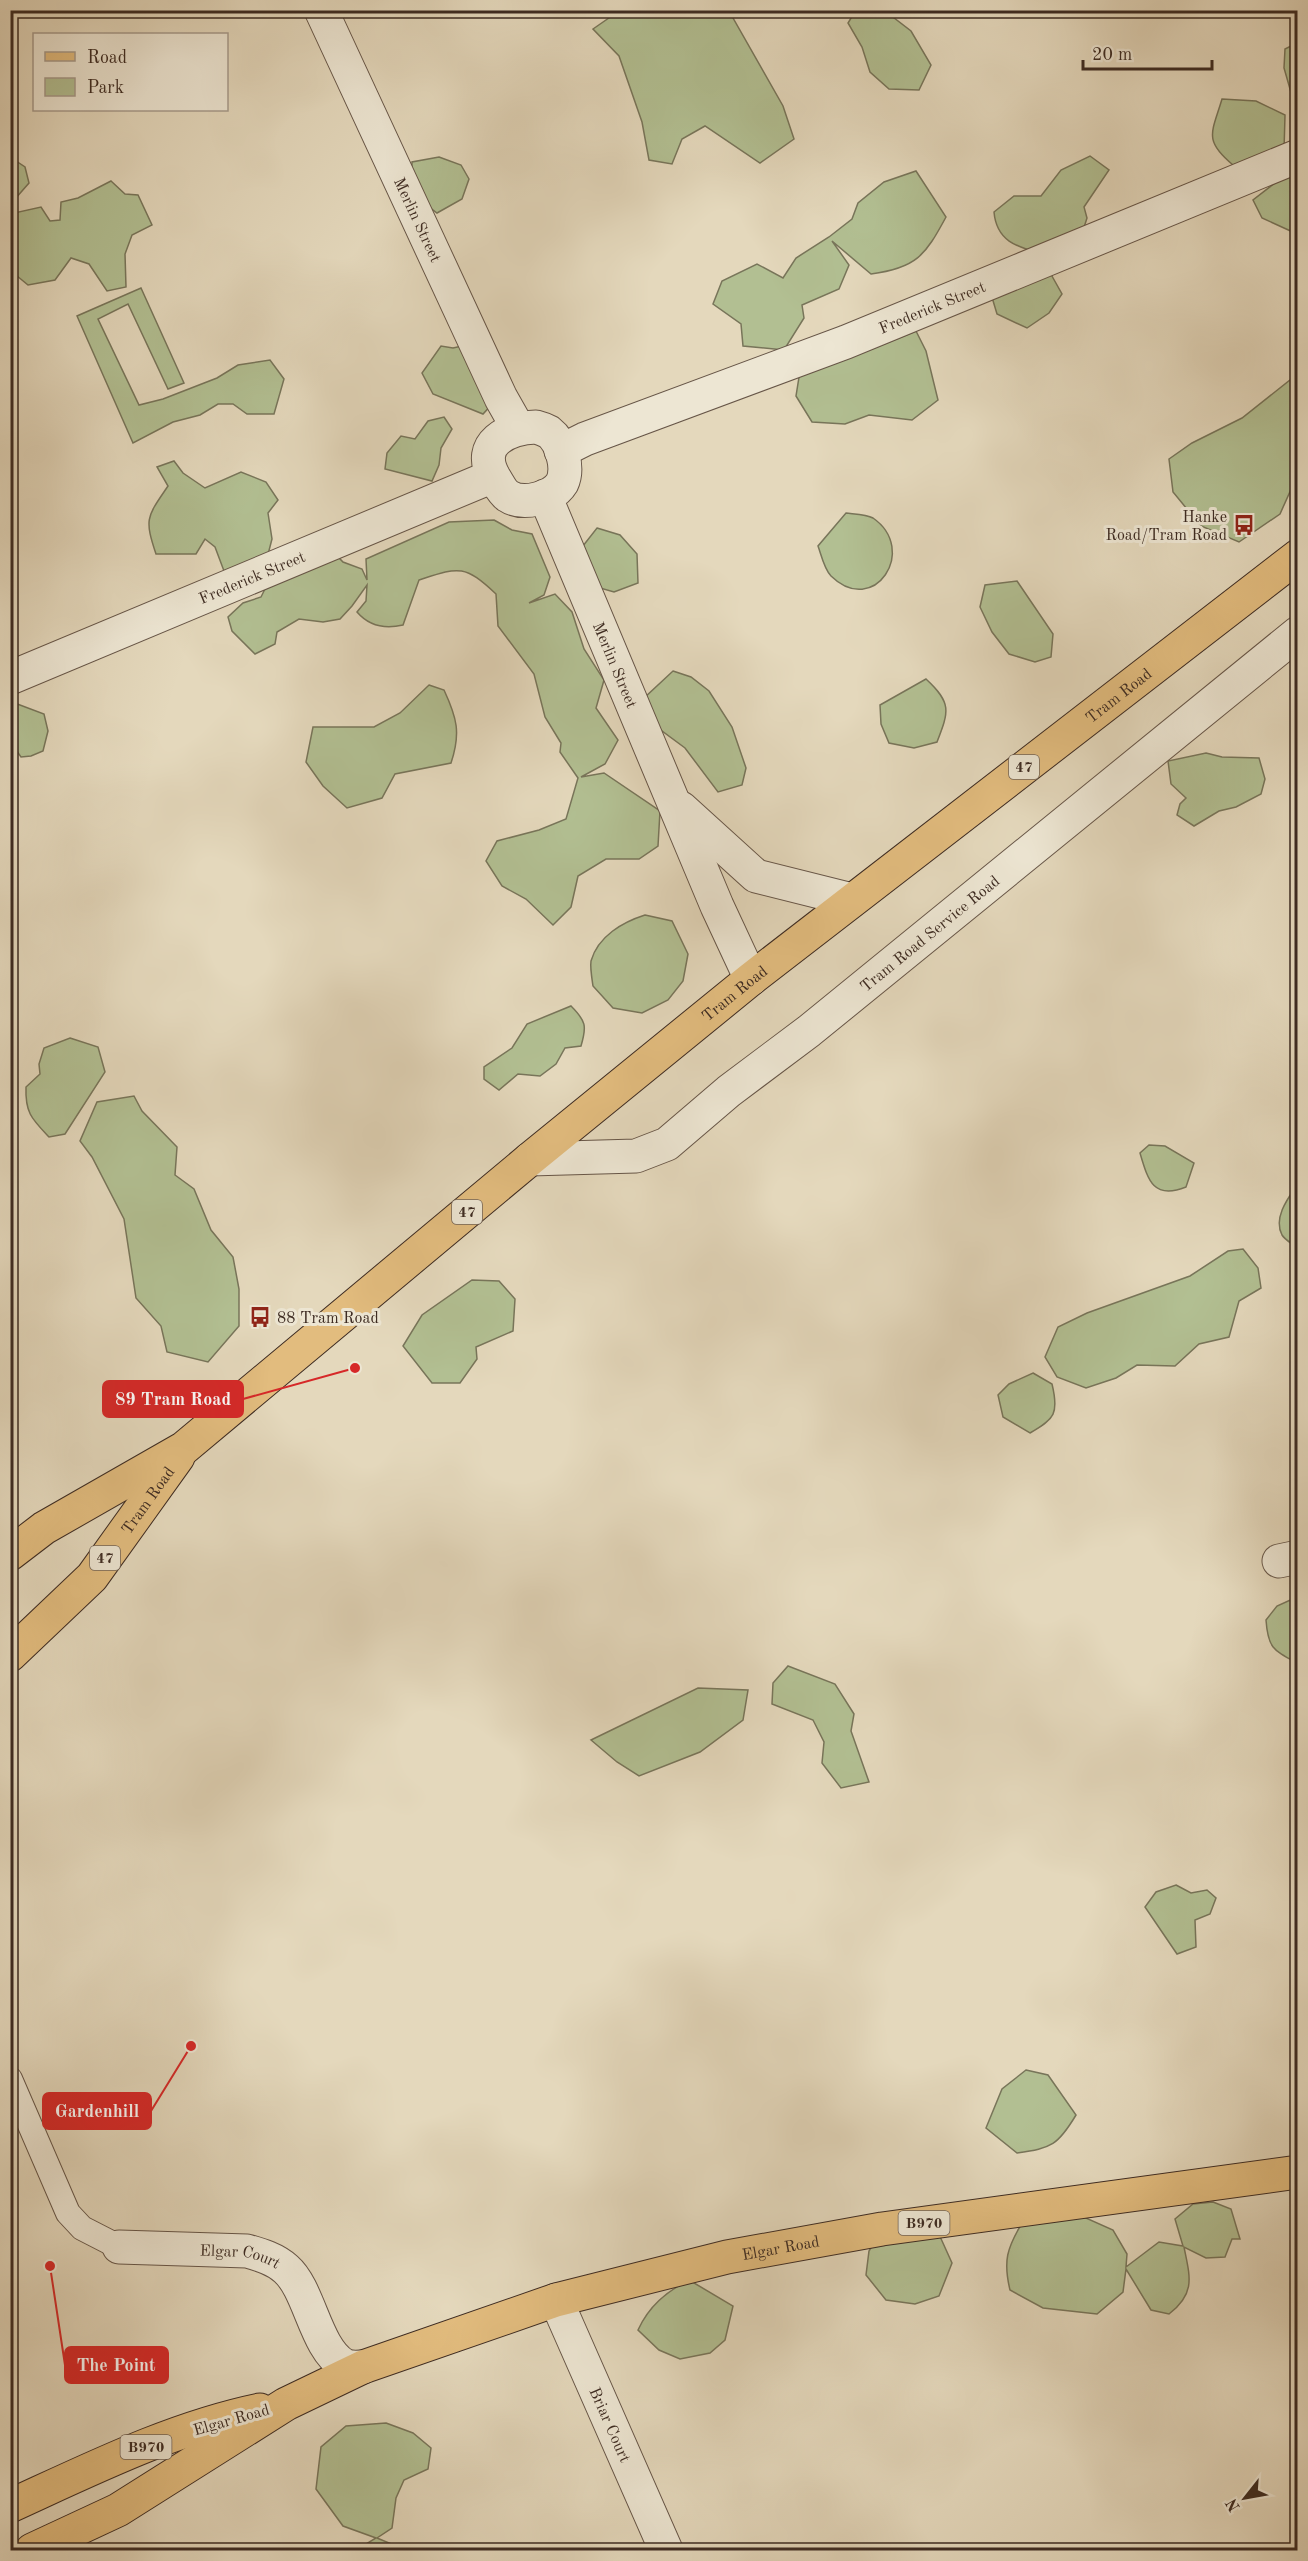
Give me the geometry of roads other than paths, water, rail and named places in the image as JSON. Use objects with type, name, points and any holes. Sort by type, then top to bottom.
[{"type":"main road","name":"Tram Road","points":[[10,1554],[44,1528],[184,1448],[530,1159],[751,979],[1298,556]]},
{"type":"main road","name":"Tram Road","points":[[10,1655],[92,1577],[184,1448]]},
{"type":"main road","name":"Elgar Road","points":[[32,2550],[118,2510],[295,2400],[363,2367],[556,2300],[727,2257],[882,2229],[1298,2172]]},
{"type":"main road","name":"Elgar Road","points":[[10,2506],[101,2464],[205,2425],[295,2400]]},
{"type":"street","name":"Merlin Street","points":[[321,10],[501,398],[518,428]]},
{"type":"street","name":"Frederick Street","points":[[561,451],[585,439],[846,342],[1298,156]]},
{"type":"street","points":[[536,427],[550,433],[561,451],[566,470],[561,484],[545,496],[525,501],[507,495],[493,476],[489,455],[495,440],[518,428],[536,427]]},
{"type":"street","name":"Frederick Street","points":[[10,678],[493,476]]},
{"type":"street","name":"Merlin Street","points":[[545,496],[751,979]]},
{"type":"street","name":"Tram Road Service Road","points":[[530,1159],[636,1156],[667,1144],[729,1091],[828,1016],[1298,633]]},
{"type":"street","name":"Merlin Street","points":[[673,800],[756,876],[852,900]]},
{"type":"street","name":"Elgar Court","points":[[118,2247],[247,2252],[267,2257],[286,2269],[296,2282],[320,2334],[342,2363],[347,2366],[363,2367]]},
{"type":"street","name":"Briar Court","points":[[556,2300],[666,2550]]},
{"type":"street","name":"Elgar Court","points":[[295,2400],[320,2373],[325,2358],[320,2334]]},
{"type":"lane","points":[[10,2079],[68,2213],[82,2228],[118,2247]]},
{"type":"place","name":"Hanke Road/Tram Road","points":[[1244,525]]},
{"type":"place","name":"88 Tram Road","points":[[260,1317]]},
{"type":"place","name":"89 Tram Road","points":[[355,1368]]},
{"type":"place","name":"Gardenhill","points":[[191,2046]]},
{"type":"place","name":"The Point","points":[[50,2266]]}]
